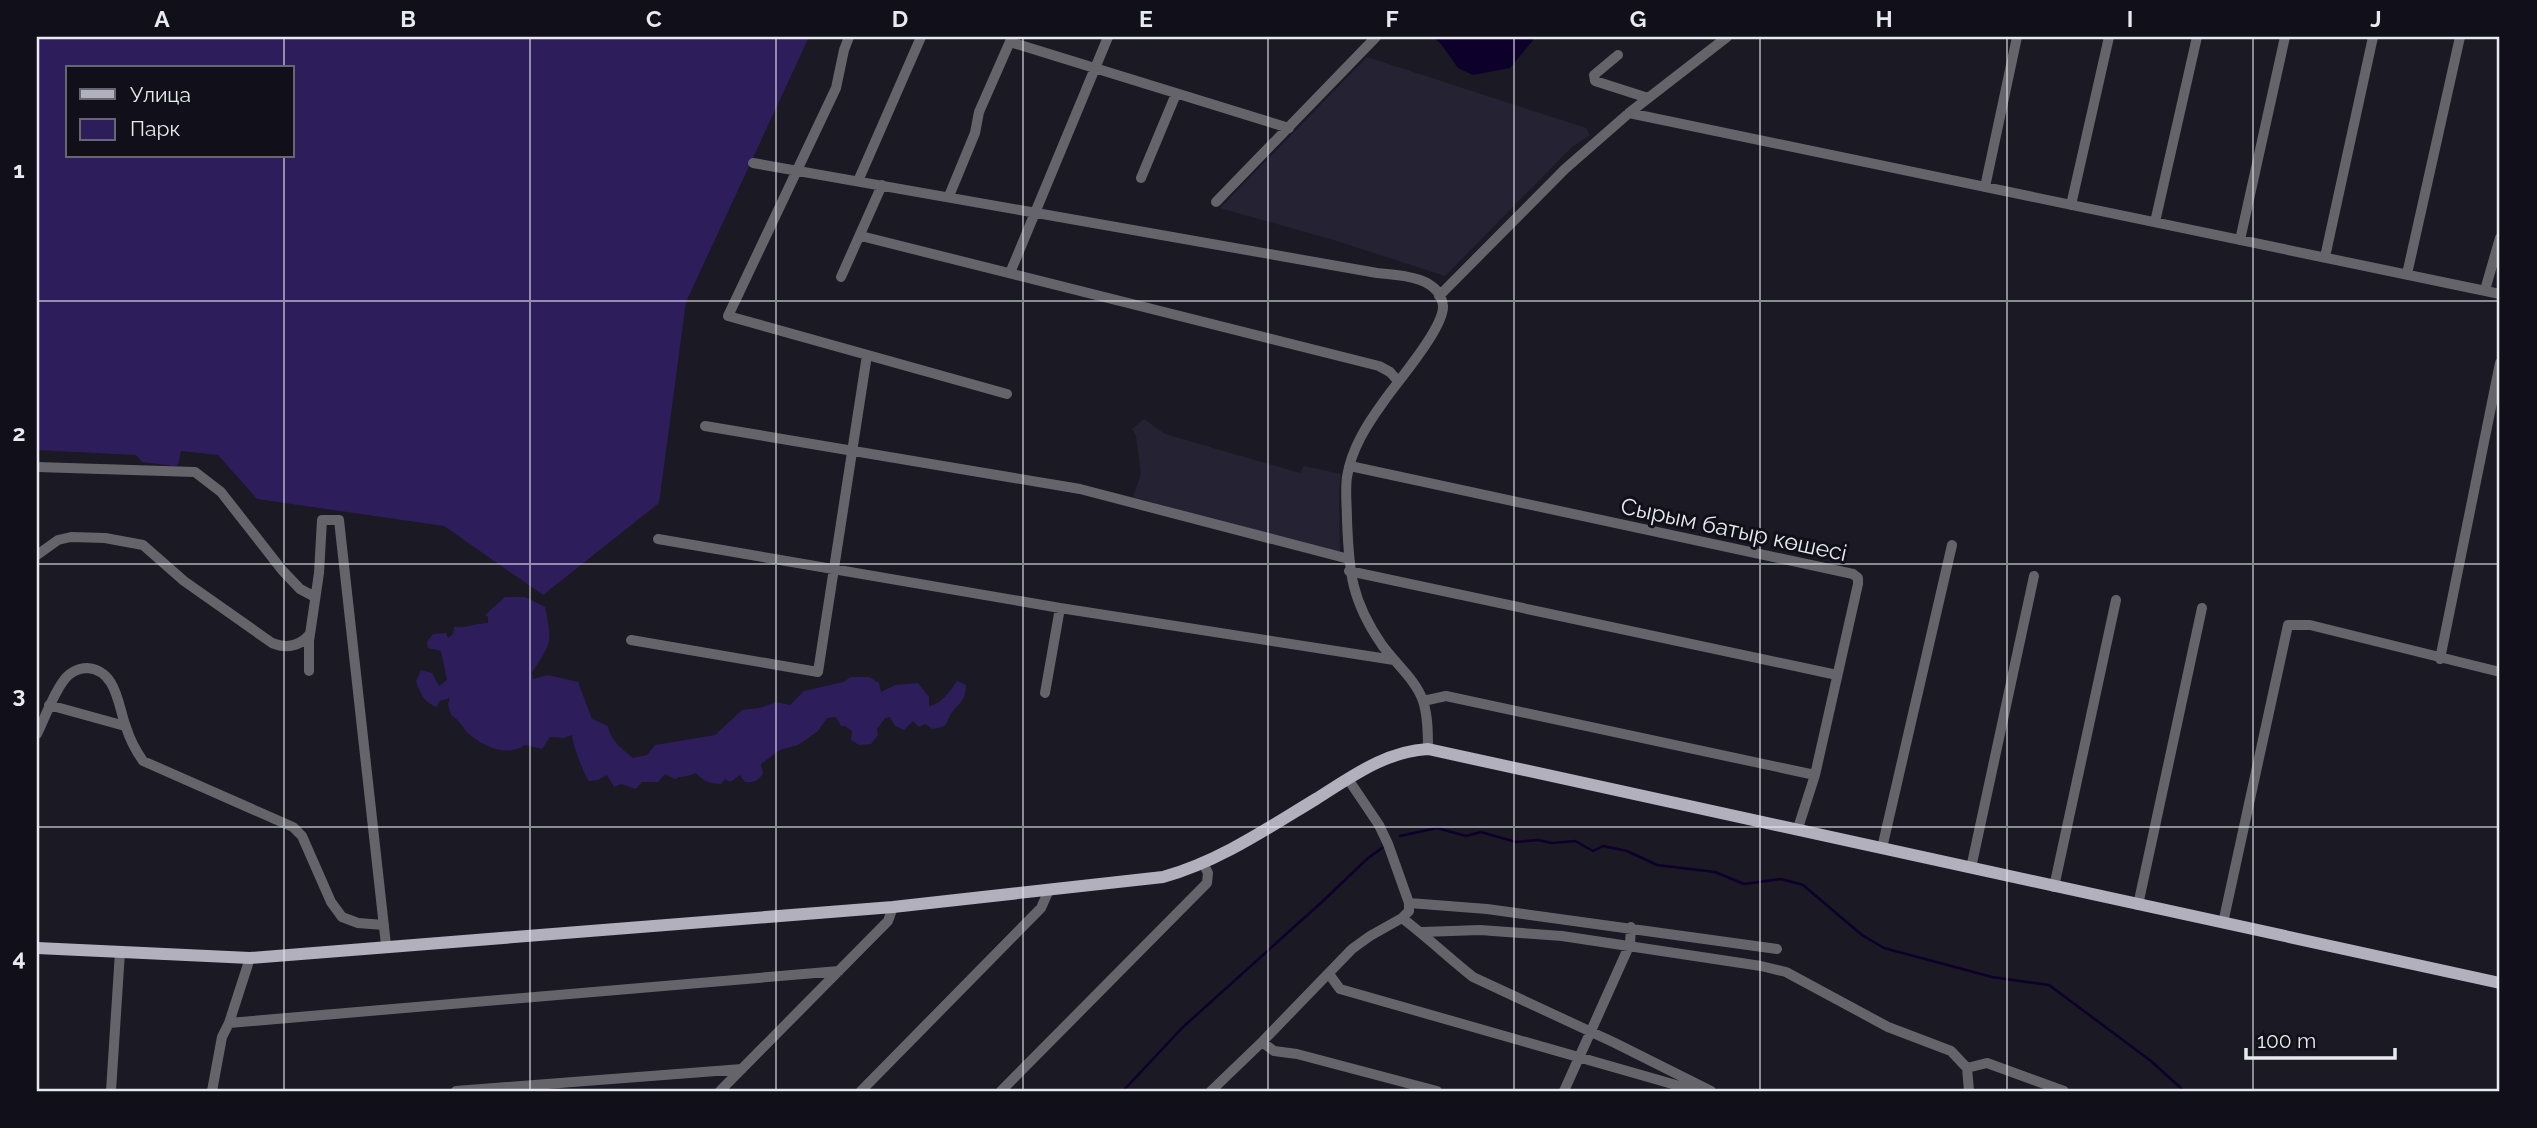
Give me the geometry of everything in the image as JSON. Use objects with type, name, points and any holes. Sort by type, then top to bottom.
[{"type":"main road","points":[[37,948],[250,958],[386,945],[893,907],[1163,877],[1203,863],[1390,756],[1428,749],[2500,983]]},
{"type":"street","points":[[849,37],[836,88],[728,316],[1007,394]]},
{"type":"street","points":[[858,181],[921,37]]},
{"type":"street","points":[[1010,273],[1108,37]]},
{"type":"street","points":[[1216,202],[1377,37]]},
{"type":"street","points":[[1439,296],[1564,169],[1629,113],[1727,37]]},
{"type":"street","points":[[1985,187],[2017,37]]},
{"type":"street","points":[[2071,205],[2109,37]]},
{"type":"street","points":[[2155,222],[2197,37]]},
{"type":"street","points":[[2240,240],[2285,37]]},
{"type":"street","points":[[2325,257],[2373,37]]},
{"type":"street","points":[[2407,274],[2460,37]]},
{"type":"street","points":[[949,196],[975,133],[979,112],[1011,39],[1289,128]]},
{"type":"street","points":[[1618,55],[1594,75],[1595,81],[1648,98]]},
{"type":"street","points":[[1141,178],[1176,94]]},
{"type":"street","points":[[1629,113],[2500,294]]},
{"type":"street","points":[[752,163],[1377,273],[1414,277],[1428,285],[1439,296],[1443,306],[1441,318],[1361,437],[1350,466],[1347,498],[1349,571],[1355,596],[1367,620],[1423,701],[1428,749]]},
{"type":"street","points":[[841,277],[882,185]]},
{"type":"street","points":[[860,236],[1379,366],[1391,372],[1398,381]]},
{"type":"street","points":[[2485,290],[2500,238]]},
{"type":"street","points":[[631,640],[818,671],[867,355]]},
{"type":"street","points":[[2440,659],[2500,363]]},
{"type":"street","points":[[705,426],[1080,489],[1349,559]]},
{"type":"street","name":"Сырым батыр көшесі","points":[[1350,466],[1853,574],[1858,578],[1815,775],[1798,828]]},
{"type":"street","points":[[37,467],[195,472],[221,492],[300,589],[315,597]]},
{"type":"street","points":[[309,671],[310,633],[322,520],[339,520],[386,945]]},
{"type":"street","points":[[37,555],[58,540],[71,537],[137,543],[149,548],[184,581],[272,643],[295,646],[310,633]]},
{"type":"street","points":[[658,539],[1060,608],[1394,660]]},
{"type":"street","points":[[1882,848],[1952,545]]},
{"type":"street","points":[[1349,571],[1837,675]]},
{"type":"street","points":[[1971,868],[2034,576]]},
{"type":"street","points":[[2054,887],[2116,600]]},
{"type":"street","points":[[1045,693],[1060,608]]},
{"type":"street","points":[[2138,905],[2202,608]]},
{"type":"street","points":[[2223,923],[2288,625],[2310,625],[2500,672]]},
{"type":"street","points":[[37,734],[49,705],[64,680],[72,672],[91,668],[107,677],[135,749],[148,764],[293,827],[302,836],[331,902],[342,917],[358,923],[384,925]]},
{"type":"street","points":[[1423,701],[1446,696],[1815,775]]},
{"type":"street","points":[[49,705],[125,726]]},
{"type":"street","points":[[1210,1091],[1262,1042],[1352,949],[1409,911],[1409,903],[1388,844],[1348,779]]},
{"type":"street","points":[[1002,1091],[1207,883],[1208,873],[1203,863]]},
{"type":"street","points":[[861,1091],[1041,908],[1049,890]]},
{"type":"street","points":[[1409,903],[1488,909],[1777,949]]},
{"type":"street","points":[[720,1091],[888,921],[893,907]]},
{"type":"street","points":[[1402,918],[1474,977],[1711,1091]]},
{"type":"street","points":[[1564,1091],[1630,944],[1631,928]]},
{"type":"street","points":[[1422,932],[1510,932],[1630,944],[1786,972],[1888,1027],[1951,1051],[1967,1068],[1969,1091]]},
{"type":"street","points":[[111,1091],[120,952]]},
{"type":"street","points":[[212,1091],[217,1053],[250,958]]},
{"type":"street","points":[[229,1023],[839,971]]},
{"type":"street","points":[[1329,974],[1340,989],[1697,1091]]},
{"type":"street","points":[[1262,1042],[1274,1051],[1297,1054],[1437,1091]]},
{"type":"street","points":[[1967,1068],[1987,1063],[2064,1091]]},
{"type":"street","points":[[456,1091],[742,1069]]},
{"type":"shaded area","points":[[1433,37],[1539,37],[1534,39],[1510,68],[1473,75],[1458,68]]},
{"type":"shaded area","points":[[1367,57],[1586,128],[1590,135],[1572,147],[1445,276],[1337,241],[1220,208]]},
{"type":"shaded area","points":[[1144,419],[1165,434],[1300,473],[1304,466],[1341,474],[1340,554],[1133,497],[1141,474],[1136,436],[1132,429]]},
{"type":"green space","points":[[37,37],[809,37],[686,302],[659,503],[543,595],[444,526],[257,499],[218,455],[181,451],[178,465],[174,466],[142,462],[136,455],[37,450]]},
{"type":"green space","points":[[505,597],[525,597],[545,607],[549,643],[532,673],[533,679],[548,675],[578,682],[592,719],[608,726],[614,740],[633,758],[647,755],[655,745],[715,735],[742,710],[760,708],[776,702],[790,705],[804,691],[843,682],[851,677],[869,677],[879,683],[881,692],[895,685],[918,683],[929,697],[929,706],[942,700],[957,681],[966,685],[965,693],[947,723],[942,726],[932,729],[925,724],[919,727],[913,721],[904,730],[895,726],[890,717],[885,718],[871,744],[859,745],[851,740],[852,731],[841,726],[836,717],[827,718],[818,731],[798,745],[780,750],[761,764],[763,774],[753,782],[745,782],[740,775],[730,782],[725,779],[721,784],[707,782],[696,773],[675,779],[665,774],[658,782],[642,782],[636,789],[621,784],[614,787],[607,775],[589,781],[572,735],[564,738],[550,737],[542,749],[525,745],[518,749],[494,749],[473,737],[451,715],[448,704],[450,698],[440,701],[437,707],[429,703],[421,693],[416,681],[421,670],[432,673],[439,686],[447,680],[441,651],[428,648],[427,642],[433,634],[446,633],[448,638],[453,634],[454,627],[488,623],[488,617],[485,615]]},
{"type":"waterway","points":[[1400,836],[1437,828],[1466,836],[1481,832],[1516,842],[1575,841],[1593,851],[1603,846],[1627,851],[1657,865],[1715,872],[1744,884],[1781,879],[1803,885],[1862,935],[1884,948],[1992,977],[2049,985],[2151,1061],[2184,1091]]},
{"type":"waterway","points":[[1123,1091],[1182,1028],[1382,848]]}]
